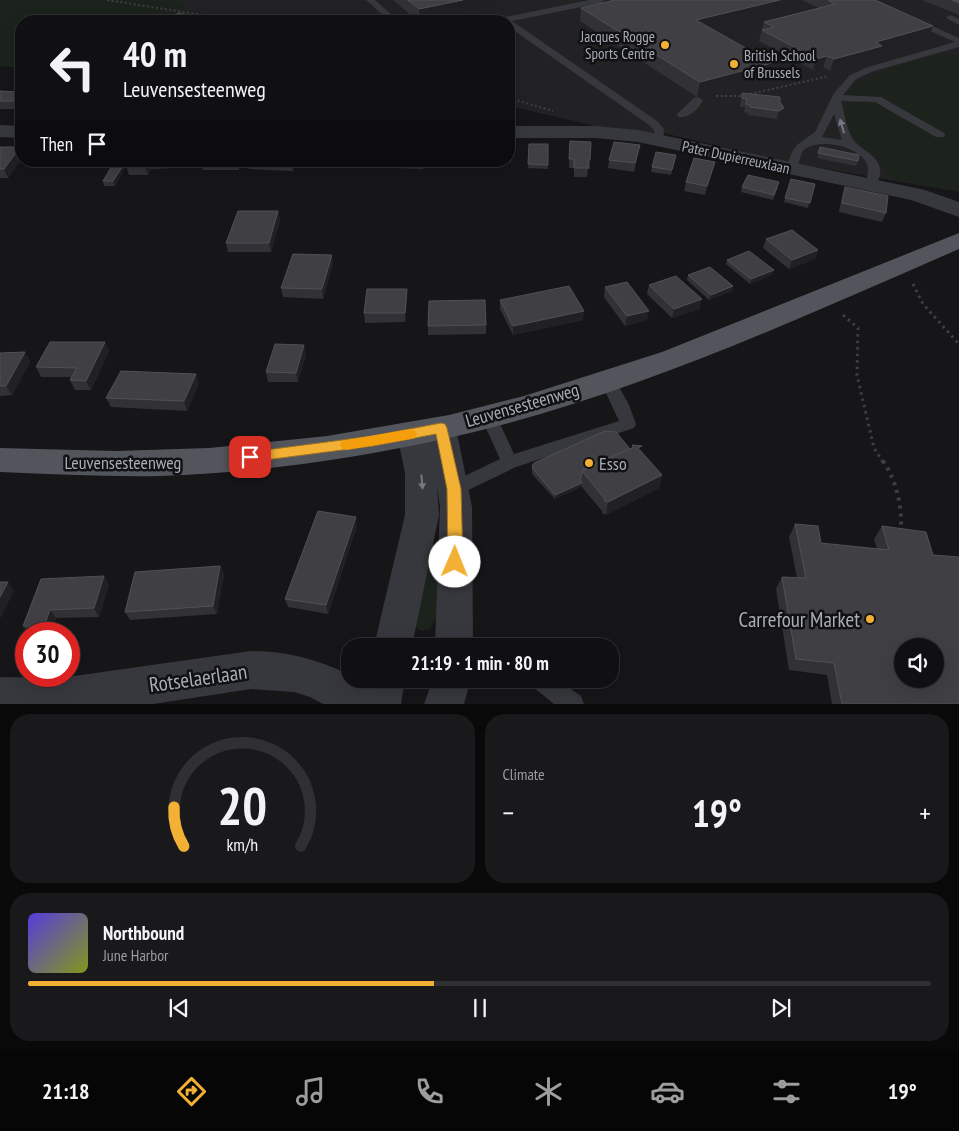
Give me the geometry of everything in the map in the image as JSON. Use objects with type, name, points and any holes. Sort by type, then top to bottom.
[{"type":"main road","name":"Leuvensesteenweg","points":[[0,460],[183,462],[250,457],[373,441],[489,417],[608,380],[716,342],[959,240]]},
{"type":"street","points":[[0,132],[15,132]]},
{"type":"street","name":"Pater Dupierreuxlaan","points":[[515,132],[594,132],[638,136],[917,195],[959,210]]},
{"type":"street","points":[[426,431],[454,489],[456,516],[454,638]]},
{"type":"street","points":[[395,638],[422,515],[421,473],[426,431]]},
{"type":"street","name":"Rotselaerlaan","points":[[0,697],[60,698],[251,670],[272,669],[312,677],[332,686],[359,704]]},
{"type":"street","points":[[381,704],[384,688]]},
{"type":"street","points":[[444,704],[449,688]]},
{"type":"lane","points":[[370,0],[388,15]]},
{"type":"lane","points":[[515,20],[580,2],[601,0]]},
{"type":"lane","points":[[911,20],[958,41]]},
{"type":"lane","points":[[515,28],[654,124],[659,129],[659,140]]},
{"type":"lane","points":[[515,34],[521,32]]},
{"type":"lane","points":[[792,168],[797,152],[820,134],[836,100],[848,81],[858,73],[958,41]]},
{"type":"lane","points":[[836,100],[877,99],[940,135]]},
{"type":"lane","points":[[682,115],[696,104],[698,100]]},
{"type":"lane","points":[[836,100],[845,135],[854,148],[870,160],[874,169],[871,185]]},
{"type":"lane","points":[[809,142],[825,140],[854,148]]},
{"type":"lane","points":[[454,489],[510,462],[628,424],[622,404],[608,380]]},
{"type":"lane","points":[[489,417],[501,447],[510,462]]},
{"type":"lane","points":[[551,688],[573,704]]},
{"type":"path","points":[[106,0],[148,8],[211,15]]},
{"type":"path","points":[[698,100],[718,96],[740,97],[832,76]]},
{"type":"path","points":[[904,264],[923,304],[959,344]]},
{"type":"path","points":[[823,298],[858,328],[857,375],[862,391],[862,402],[874,448],[891,473],[902,511],[901,528],[904,536]]},
{"type":"path","points":[[895,535],[901,528]]},
{"type":"shaded area","points":[[0,0],[175,0],[194,15],[15,15],[15,67],[0,66]]},
{"type":"shaded area","name":"British School of Brussels","points":[[175,0],[959,0],[959,192],[781,161],[659,132],[638,136],[515,107],[515,15],[194,15]]},
{"type":"shaded area","points":[[946,53],[959,57],[959,192],[888,178],[878,159],[852,136],[845,111],[845,102],[848,94],[866,78],[893,67]]},
{"type":"shaded area","points":[[440,543],[440,588],[437,611],[430,629],[421,631],[413,624],[432,544]]},
{"type":"building","points":[[408,0],[463,0],[419,9]]},
{"type":"building","name":"Jacques Rogge Sports Centre","points":[[615,0],[780,0],[696,20],[772,63],[700,82],[581,8]]},
{"type":"building","points":[[828,0],[875,0],[933,26],[876,42],[882,46],[834,59],[827,56],[816,59],[762,30],[774,27],[764,22],[835,4]]},
{"type":"building","points":[[0,91],[15,92],[15,101],[0,101]]},
{"type":"building","points":[[742,93],[780,97],[780,102],[784,108],[779,111],[750,107],[750,105],[746,104],[747,99],[742,98]]},
{"type":"building","points":[[570,141],[591,142],[588,168],[574,168],[574,159],[569,159]]},
{"type":"building","points":[[614,142],[640,145],[635,163],[609,160]]},
{"type":"building","points":[[529,144],[548,144],[548,165],[528,164]]},
{"type":"building","points":[[0,147],[15,147],[15,154],[4,169],[0,169]]},
{"type":"building","points":[[820,147],[859,155],[858,161],[818,153]]},
{"type":"building","points":[[656,152],[676,155],[672,170],[652,167]]},
{"type":"building","points":[[694,158],[715,162],[707,186],[686,182]]},
{"type":"building","points":[[111,167],[122,167],[113,181],[103,181]]},
{"type":"building","points":[[748,175],[779,182],[774,195],[742,187]]},
{"type":"building","points":[[791,179],[815,184],[810,203],[785,198]]},
{"type":"building","points":[[845,187],[888,196],[886,213],[842,203]]},
{"type":"building","points":[[238,211],[278,211],[269,243],[226,243]]},
{"type":"building","points":[[792,230],[818,250],[792,260],[766,239]]},
{"type":"building","points":[[749,251],[774,270],[751,279],[727,260]]},
{"type":"building","points":[[293,254],[332,255],[322,289],[281,288]]},
{"type":"building","points":[[710,267],[733,286],[711,295],[688,275]]},
{"type":"building","points":[[676,276],[702,299],[674,309],[649,285]]},
{"type":"building","points":[[627,282],[649,311],[627,316],[605,287]]},
{"type":"building","points":[[569,286],[584,311],[513,326],[500,300]]},
{"type":"building","points":[[367,289],[407,289],[405,313],[364,313]]},
{"type":"building","points":[[485,300],[486,325],[428,326],[429,301]]},
{"type":"building","points":[[50,342],[105,342],[86,381],[70,380],[77,368],[36,367]]},
{"type":"building","points":[[275,344],[304,345],[296,373],[266,372]]},
{"type":"building","points":[[25,352],[6,386],[0,386],[0,353]]},
{"type":"building","points":[[121,371],[196,374],[184,401],[106,398]]},
{"type":"building","points":[[605,431],[616,432],[630,449],[583,470],[580,480],[582,483],[555,495],[533,469],[534,463]]},
{"type":"building","points":[[632,445],[642,446],[638,448],[662,475],[608,502],[604,500],[582,471],[634,447]]},
{"type":"building","points":[[318,511],[356,517],[326,605],[285,599]]},
{"type":"building","name":"Carrefour Market","points":[[795,524],[818,526],[821,543],[889,550],[882,526],[926,532],[933,555],[959,557],[959,704],[842,704],[834,663],[796,659],[782,577],[806,578]]},
{"type":"building","points":[[220,566],[213,606],[125,612],[135,572]]},
{"type":"building","points":[[104,576],[94,608],[50,610],[46,622],[25,622],[41,579]]},
{"type":"building","points":[[0,582],[8,582],[0,597]]},
{"type":"slow traffic","points":[[346,445],[411,434]]},
{"type":"place","name":"Jacques Rogge Sports Centre","points":[[665,45]]},
{"type":"place","name":"British School of Brussels","points":[[734,64]]},
{"type":"place","name":"Esso","points":[[589,463]]},
{"type":"place","name":"Carrefour Market","points":[[870,619]]},
{"type":"route","points":[[250,457],[373,441],[441,428],[456,507],[455,562]]}]
